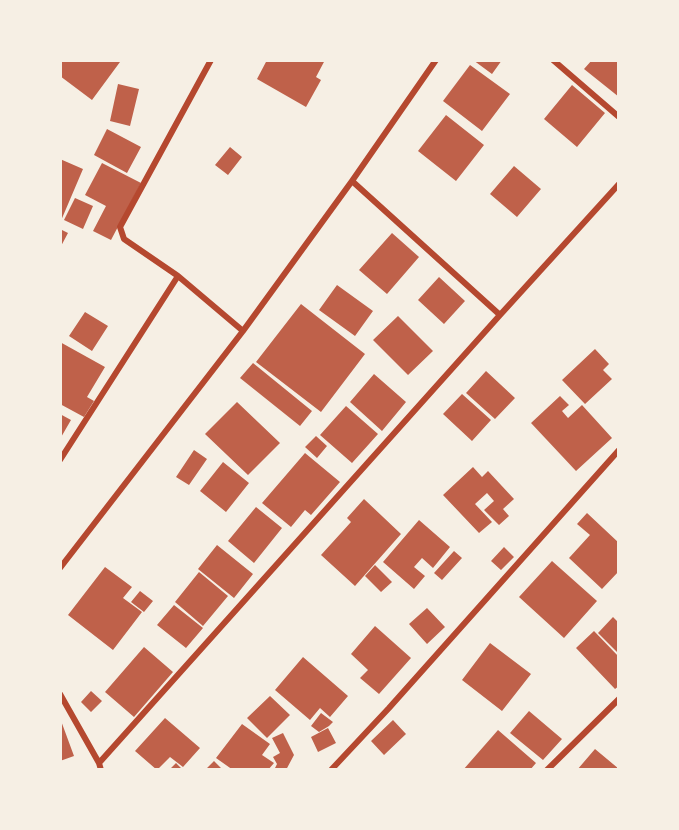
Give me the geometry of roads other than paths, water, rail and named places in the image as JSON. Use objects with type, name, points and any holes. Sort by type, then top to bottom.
[{"type":"street","points":[[211,60],[120,227],[124,239],[178,276],[243,330]]},
{"type":"street","points":[[60,568],[243,330],[352,181],[436,60]]},
{"type":"street","points":[[553,60],[619,117]]},
{"type":"street","points":[[352,181],[500,315]]},
{"type":"street","points":[[60,694],[100,767],[619,184]]},
{"type":"street","points":[[60,460],[178,276]]},
{"type":"street","points":[[331,770],[619,450]]},
{"type":"street","points":[[547,770],[619,699]]}]
